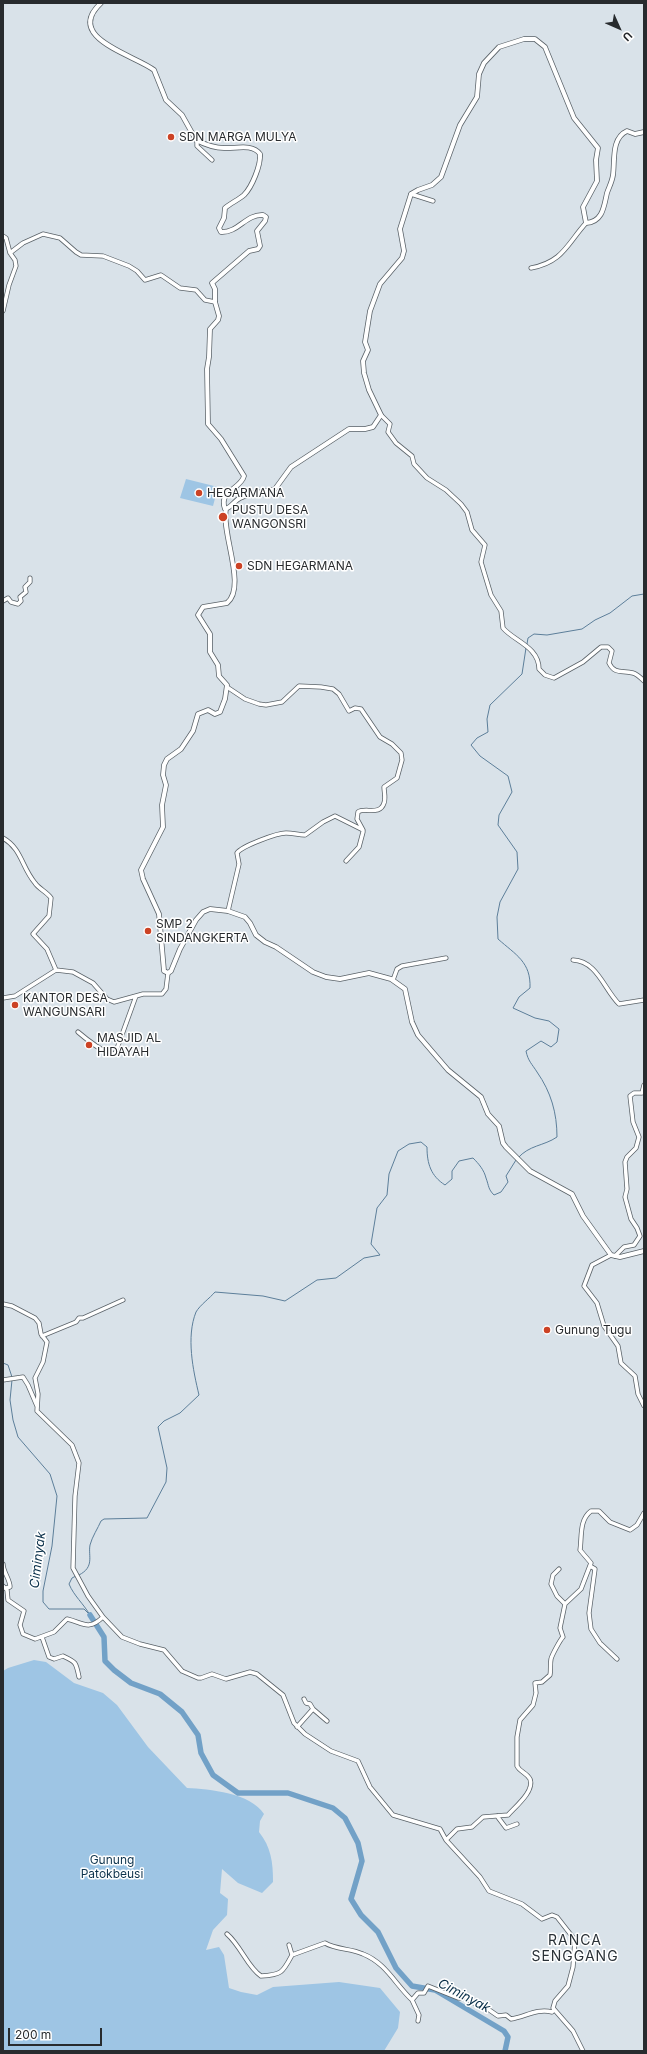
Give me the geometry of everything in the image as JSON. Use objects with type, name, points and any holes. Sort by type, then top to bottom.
[{"type":"street","points":[[101,3],[94,10],[90,18],[92,28],[98,39],[154,70],[166,100],[182,115],[197,141],[197,146],[212,160]]},
{"type":"street","points":[[586,223],[583,207],[597,181],[596,160],[598,148],[574,118],[545,47],[536,39],[520,40],[499,47],[490,54],[480,70],[477,97],[460,125],[441,177],[432,186],[418,190],[411,194],[400,229],[404,251],[402,258],[380,284],[370,311],[366,330],[365,342],[368,350],[363,361],[364,373],[369,390],[381,415],[390,424],[388,432],[412,456],[416,467],[427,478],[454,496],[467,512],[472,530],[485,544],[481,562],[491,595],[501,611],[501,625],[506,632],[524,644],[532,652],[539,662],[539,669],[545,675],[554,678],[583,662],[601,647],[608,647],[612,651],[609,663],[614,669],[620,673],[632,673],[644,681]]},
{"type":"street","points":[[531,268],[546,265],[558,258],[586,223],[596,220],[604,209],[613,174],[615,146],[621,135],[627,131],[635,134],[644,132]]},
{"type":"street","points":[[197,141],[223,148],[238,147],[255,149],[261,156],[248,189],[241,197],[226,208],[224,218],[219,228],[221,232],[230,231],[239,226],[245,220],[263,214],[266,217],[265,221],[257,231],[260,246],[258,249],[249,251],[213,281],[218,319],[210,329],[209,357],[206,369],[208,424],[221,439],[244,476],[242,481],[226,494],[223,505],[226,509],[227,536],[234,570],[234,592],[227,603],[203,607],[198,615],[210,634],[210,652],[218,665],[219,676],[227,688],[245,699],[266,705],[282,702],[298,686],[321,686],[336,691],[349,711],[355,708],[361,709],[380,736],[398,750],[402,756],[397,778],[384,787],[385,801],[383,806],[372,811],[361,810],[358,812],[357,819],[363,830],[363,838],[359,847],[346,861]]},
{"type":"street","points":[[411,194],[433,200]]},
{"type":"street","points":[[10,253],[17,246],[40,235],[57,237],[81,255],[102,256],[111,259],[135,270],[140,277],[146,280],[161,275],[177,287],[196,290],[205,300],[215,302]]},
{"type":"street","points":[[3,236],[6,238],[10,253],[15,260],[16,266],[9,285],[3,311]]},
{"type":"street","points":[[226,509],[239,498],[257,492],[275,489],[291,467],[351,428],[365,429],[373,427],[381,415]]},
{"type":"street","points":[[3,601],[8,598],[11,602],[18,604],[21,601],[20,597],[26,592],[25,587],[30,582],[30,578]]},
{"type":"street","points":[[168,973],[163,968],[158,908],[148,890],[141,870],[152,852],[163,827],[162,805],[166,786],[163,775],[164,765],[194,732],[198,714],[203,711],[210,710],[215,714],[221,711],[227,688]]},
{"type":"street","points":[[228,911],[239,864],[238,853],[242,847],[253,844],[272,835],[286,833],[305,836],[332,816],[363,830]]},
{"type":"street","points":[[3,838],[14,845],[24,867],[35,884],[51,898],[49,916],[33,934],[47,950],[56,970]]},
{"type":"street","points":[[4,997],[15,996],[56,970],[73,972],[93,983],[105,997],[114,1002],[136,996],[164,993],[168,973],[172,970],[189,931],[203,912],[207,910],[228,911],[248,920],[256,935],[265,942],[276,947],[313,972],[326,977],[340,979],[368,973],[393,980],[405,990],[412,1022],[418,1035],[448,1070],[481,1097],[488,1114],[499,1126],[503,1143],[530,1171],[572,1194],[583,1216],[613,1256]]},
{"type":"street","points":[[393,980],[397,969],[402,966],[435,958],[446,958]]},
{"type":"street","points":[[573,960],[584,962],[599,974],[606,989],[619,1004],[644,1000]]},
{"type":"street","points":[[78,1032],[104,1050],[111,1054],[115,1054],[136,996]]},
{"type":"street","points":[[644,1084],[642,1093],[634,1093],[630,1096],[633,1122],[639,1137],[636,1148],[627,1157],[625,1166],[627,1189],[625,1197],[631,1219],[640,1236],[634,1245],[624,1247],[613,1256],[592,1265],[584,1286],[597,1303],[604,1326],[618,1346],[622,1363],[635,1376],[638,1394],[644,1406]]},
{"type":"street","points":[[613,1256],[624,1256],[644,1251]]},
{"type":"street","points":[[42,1336],[76,1322],[78,1318],[82,1318],[123,1300]]},
{"type":"street","points":[[3,1304],[12,1306],[36,1318],[39,1323],[42,1336],[47,1345],[43,1362],[36,1378],[38,1413],[72,1445],[79,1463],[75,1496],[74,1572],[102,1618],[122,1637],[140,1644],[164,1650],[182,1670],[198,1678],[208,1674],[226,1679],[250,1672],[256,1674],[283,1695],[291,1718],[297,1726],[327,1749],[358,1761],[370,1787],[394,1815],[437,1827],[446,1840],[492,1893],[522,1904],[542,1919],[552,1915],[557,1917],[571,1935],[575,1944],[573,1967],[568,1986],[555,2001],[554,2010],[573,2031],[583,2051]]},
{"type":"street","points":[[5,1379],[23,1377],[37,1406]]},
{"type":"street","points":[[446,1840],[457,1829],[472,1827],[483,1817],[508,1815],[521,1802],[531,1787],[530,1779],[517,1766],[517,1737],[520,1720],[533,1705],[536,1693],[535,1683],[542,1682],[550,1675],[551,1660],[557,1650],[558,1641],[563,1637],[560,1628],[564,1604],[581,1589],[590,1566],[590,1562],[580,1550],[581,1528],[589,1512],[599,1511],[610,1522],[630,1530],[637,1525],[644,1513]]},
{"type":"street","points":[[3,1564],[3,1572],[10,1585],[10,1587],[5,1587],[8,1600],[24,1611],[20,1625],[23,1634],[34,1639],[54,1632],[68,1619],[86,1625],[95,1624],[102,1618]]},
{"type":"street","points":[[590,1566],[595,1569],[589,1613],[591,1629],[600,1643],[617,1660]]},
{"type":"street","points":[[559,1569],[551,1579],[551,1584],[557,1596],[564,1604]]},
{"type":"street","points":[[42,1637],[49,1657],[54,1659],[63,1656],[73,1660],[76,1663],[79,1677]]},
{"type":"street","points":[[304,1699],[306,1703],[310,1704],[313,1709],[326,1721]]},
{"type":"street","points":[[297,1726],[313,1709]]},
{"type":"street","points":[[497,1816],[506,1828],[517,1824]]},
{"type":"street","points":[[227,1934],[235,1941],[253,1968],[261,1976],[274,1976],[283,1971],[292,1955],[314,1948],[322,1943],[336,1949],[343,1948],[363,1953],[380,1964],[388,1971],[394,1982],[403,1988],[412,2000],[419,2015],[418,2021]]},
{"type":"street","points":[[289,1945],[292,1955]]},
{"type":"street","points":[[412,2000],[418,1993],[425,1993],[427,1986],[435,1987],[458,1998],[461,1998],[464,1995],[473,2003],[485,2007],[496,2015],[506,2015],[511,2019],[522,2017],[534,2012],[547,2010],[552,2012],[554,2010]]},
{"type":"green space","name":"HEGARMANA","points":[[186,479],[218,487],[213,506],[180,498]]},
{"type":"green space","name":"Gunung Patokbeusi","points":[[34,1660],[46,1662],[74,1683],[103,1693],[117,1705],[148,1747],[187,1788],[218,1791],[240,1797],[250,1801],[264,1814],[260,1821],[259,1832],[269,1849],[273,1882],[262,1893],[238,1883],[222,1869],[220,1893],[228,1899],[227,1915],[213,1930],[206,1950],[219,1947],[224,1955],[229,1988],[257,1995],[273,1987],[339,1982],[380,1988],[400,2012],[398,2028],[384,2051],[3,2051],[3,1671]]},
{"type":"waterway","points":[[527,644],[528,638],[534,634],[547,635],[582,629],[595,620],[610,613],[632,596],[644,594]]},
{"type":"waterway","points":[[518,1158],[527,1150],[557,1137],[556,1120],[552,1103],[546,1087],[529,1060],[526,1051],[541,1041],[551,1047],[557,1042],[559,1029],[549,1021],[535,1018],[513,1008],[519,997],[530,988],[530,979],[525,965],[498,939],[497,917],[500,902],[518,869],[517,852],[498,825],[499,815],[512,792],[508,776],[480,756],[471,745],[477,738],[488,732],[487,719],[490,705],[522,674],[526,648]]},
{"type":"waterway","points":[[79,1575],[84,1572],[89,1565],[90,1545],[101,1521],[104,1519],[147,1518],[166,1482],[167,1468],[158,1427],[164,1421],[180,1413],[199,1395],[193,1364],[191,1332],[196,1312],[215,1292],[263,1296],[285,1301],[317,1280],[336,1278],[364,1258],[380,1255],[371,1244],[377,1208],[387,1195],[389,1174],[398,1151],[409,1144],[421,1142],[427,1147],[429,1164],[433,1174],[445,1185],[452,1179],[452,1171],[459,1161],[473,1158],[483,1170],[490,1189],[494,1195],[501,1192],[508,1182],[506,1176],[516,1160]]},
{"type":"waterway","name":"Ciminyak","points":[[3,1363],[8,1365],[12,1377]]},
{"type":"waterway","name":"Ciminyak","points":[[12,1380],[10,1400],[13,1420],[18,1437],[50,1474],[57,1496],[52,1546],[43,1591],[43,1602],[49,1609],[84,1609],[88,1613]]},
{"type":"waterway","points":[[76,1576],[72,1578],[69,1584],[90,1615]]},
{"type":"waterway","name":"Ciminyak","points":[[90,1615],[104,1637],[105,1661],[131,1683],[160,1694],[182,1712],[198,1735],[201,1753],[213,1775],[238,1793],[288,1793],[333,1808],[345,1818],[358,1843],[362,1861],[351,1899],[361,1915],[378,1932],[396,1968],[412,1986],[435,1990],[504,2031],[508,2037],[505,2051]]},
{"type":"place","name":"SDN MARGA MULYA","points":[[171,137]]},
{"type":"place","name":"HEGARMANA","points":[[199,493]]},
{"type":"place","name":"PUSTU DESA WANGONSRI","points":[[223,517]]},
{"type":"place","name":"SDN HEGARMANA","points":[[239,566]]},
{"type":"place","name":"SMP 2 SINDANGKERTA","points":[[148,931]]},
{"type":"place","name":"KANTOR DESA WANGUNSARI","points":[[15,1005]]},
{"type":"place","name":"MASJID AL HIDAYAH","points":[[89,1045]]},
{"type":"place","name":"Gunung Tugu","points":[[547,1330]]},
{"type":"district","name":"RANCA SENGGANG","points":[[575,1950]]}]
